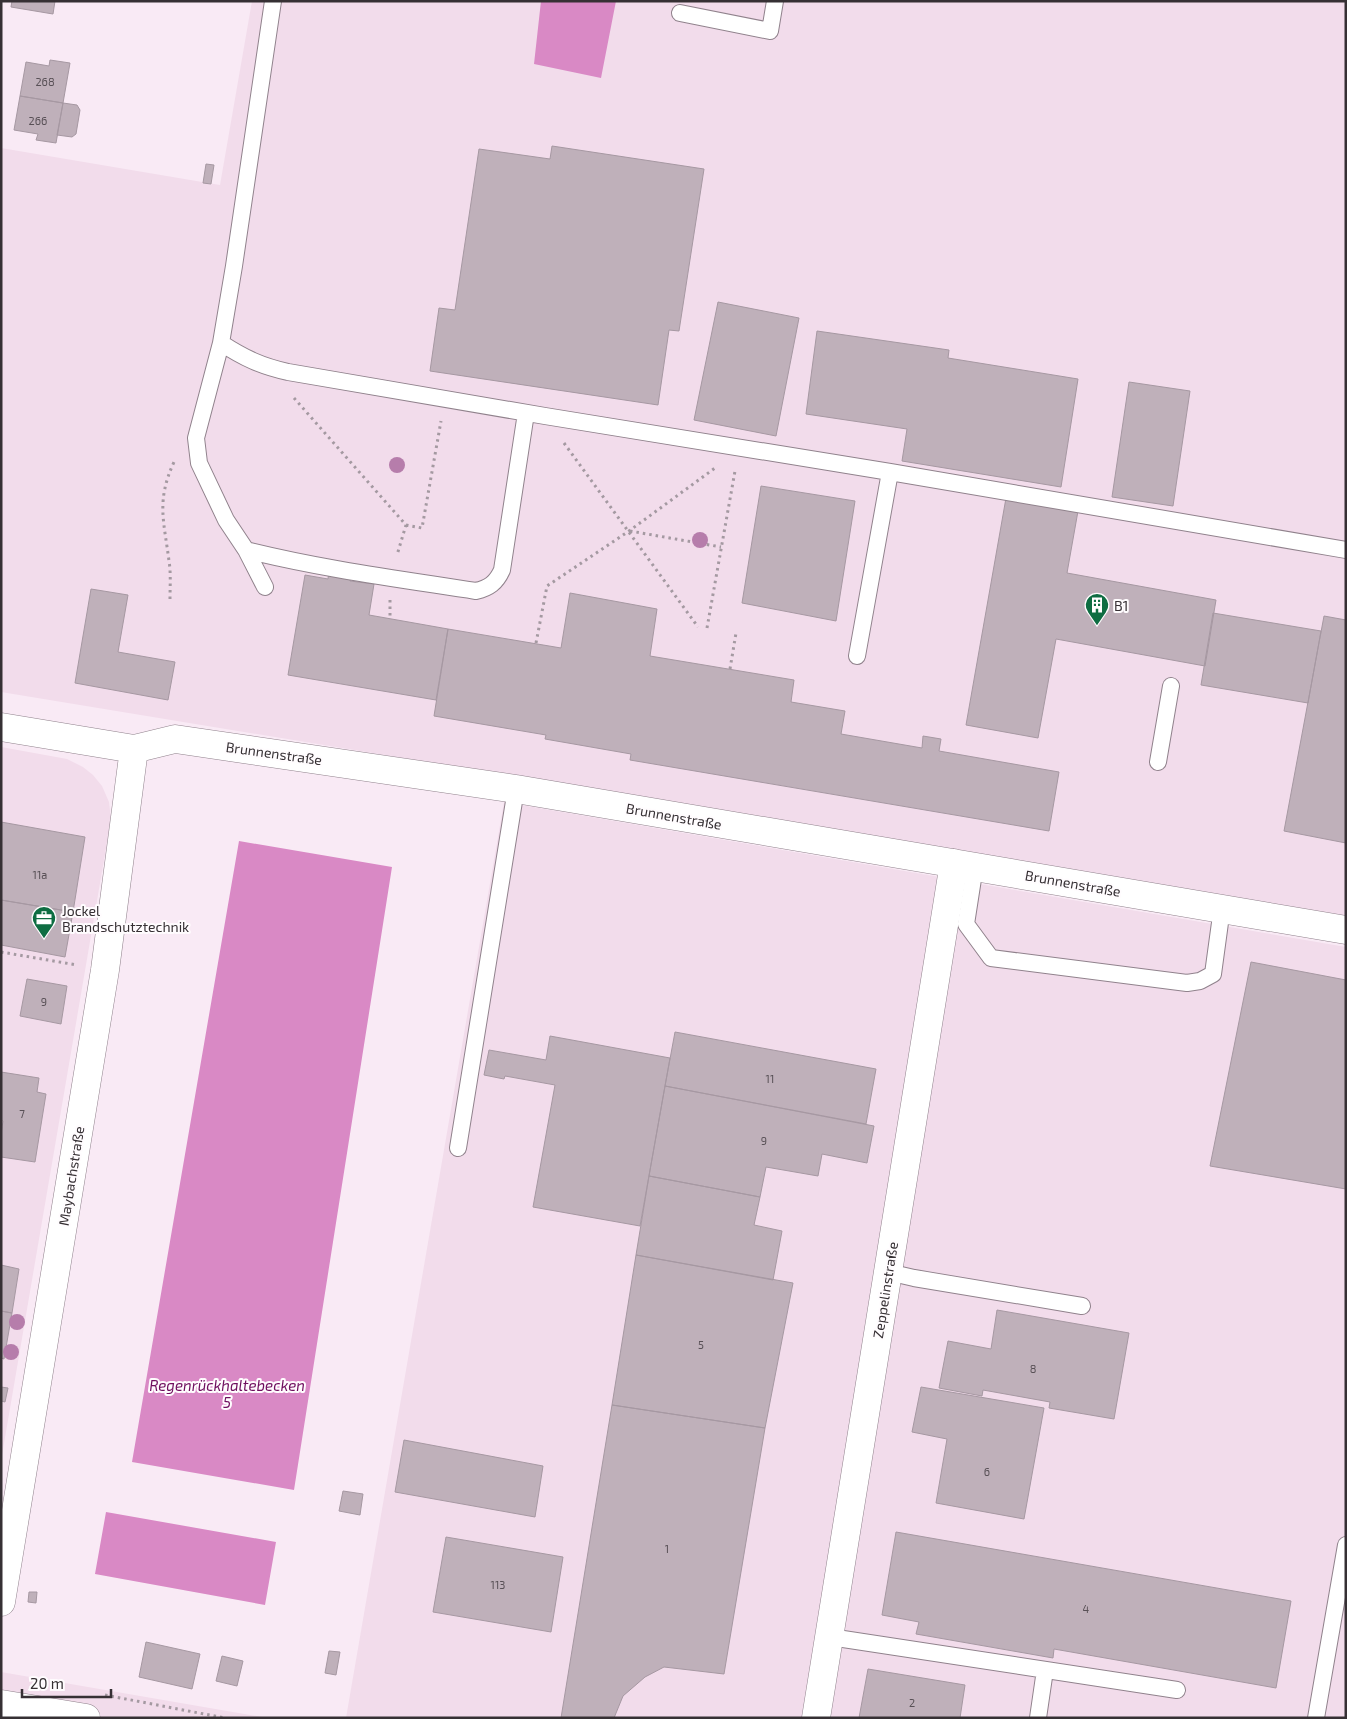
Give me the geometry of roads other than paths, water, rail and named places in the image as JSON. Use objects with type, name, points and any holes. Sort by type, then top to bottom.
[{"type":"street","name":"Brunnenstraße","points":[[1,726],[134,749],[175,739],[516,789],[1346,930]]},
{"type":"street","name":"Maybachstraße","points":[[1,1602],[105,970],[134,749]]},
{"type":"street","name":"Zeppelinstraße","points":[[816,1718],[888,1272],[964,865]]},
{"type":"street","points":[[1,1704],[86,1718]]},
{"type":"lane","points":[[265,587],[246,550],[226,520],[199,463],[196,438],[221,343],[274,1]]},
{"type":"lane","points":[[680,13],[770,30],[775,1]]},
{"type":"lane","points":[[221,343],[242,358],[288,372],[1346,550]]},
{"type":"lane","points":[[246,550],[290,561],[390,578],[476,591],[487,588],[497,581],[502,570],[526,413]]},
{"type":"lane","points":[[857,656],[890,472]]},
{"type":"lane","points":[[1158,762],[1171,686]]},
{"type":"lane","points":[[458,1148],[516,789]]},
{"type":"lane","points":[[964,865],[966,924],[991,958],[1187,984],[1200,981],[1213,974],[1222,908]]},
{"type":"lane","points":[[888,1272],[1082,1306]]},
{"type":"lane","points":[[1316,1718],[1346,1545]]},
{"type":"lane","points":[[830,1637],[1178,1690]]},
{"type":"lane","points":[[1038,1718],[1045,1670]]},
{"type":"water","points":[[541,1],[616,1],[601,78],[534,64]]},
{"type":"water","name":"Regenrückhaltebecken 5","points":[[239,841],[392,867],[294,1490],[132,1462]]},
{"type":"water","points":[[106,1512],[276,1542],[265,1605],[95,1574]]},
{"type":"place","name":"B1","points":[[1097,626]]},
{"type":"place","name":"Jockel Brandschutztechnik","points":[[44,939]]}]
